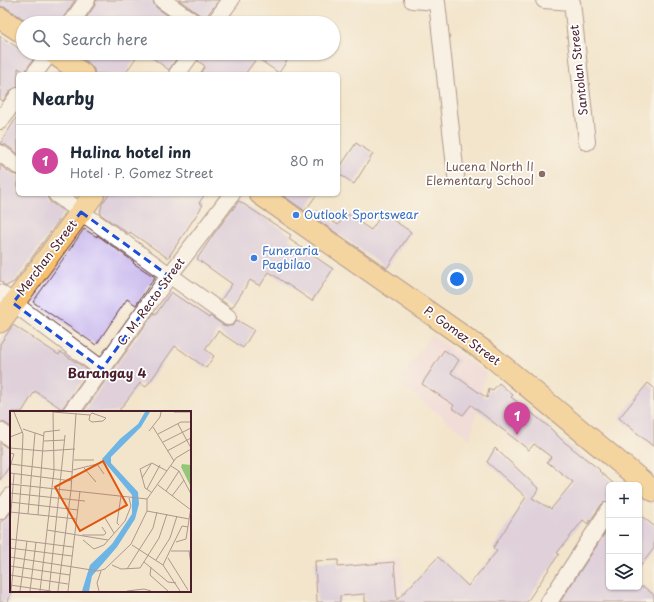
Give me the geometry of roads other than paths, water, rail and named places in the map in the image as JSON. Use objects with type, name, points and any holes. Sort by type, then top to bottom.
[{"type":"main road","points":[[0,18],[16,28]]},
{"type":"main road","points":[[63,60],[80,72]]},
{"type":"main road","name":"Merchan Street","points":[[0,322],[7,298],[81,212],[93,196]]},
{"type":"main road","name":"P. Gomez Street","points":[[263,196],[481,349],[538,395],[629,480],[654,492]]},
{"type":"street","points":[[76,16],[87,0]]},
{"type":"street","points":[[162,0],[185,16]]},
{"type":"street","points":[[219,16],[231,0]]},
{"type":"street","points":[[412,0],[437,2],[456,176]]},
{"type":"street","name":"Santolan Street","points":[[544,0],[572,2],[587,142]]},
{"type":"street","points":[[36,72],[45,60]]},
{"type":"street","points":[[178,72],[187,60]]},
{"type":"street","points":[[0,121],[16,99]]},
{"type":"street","points":[[0,153],[16,165]]},
{"type":"street","points":[[59,196],[228,317]]},
{"type":"street","name":"C. M. Recto Street","points":[[72,411],[230,196]]},
{"type":"street","points":[[7,298],[102,369]]},
{"type":"street","points":[[0,431],[10,438]]},
{"type":"street","points":[[0,511],[10,497]]},
{"type":"street","points":[[549,602],[606,515]]},
{"type":"place","name":"Lucena North II Elementary School","points":[[542,174]]},
{"type":"place","name":"Outlook Sportswear","points":[[296,215]]},
{"type":"place","name":"Funeraria Pagbilao","points":[[254,258]]},
{"type":"place","name":"Halina hotel inn","points":[[517,435]]},
{"type":"district","name":"Barangay 4","points":[[107,373]]}]
